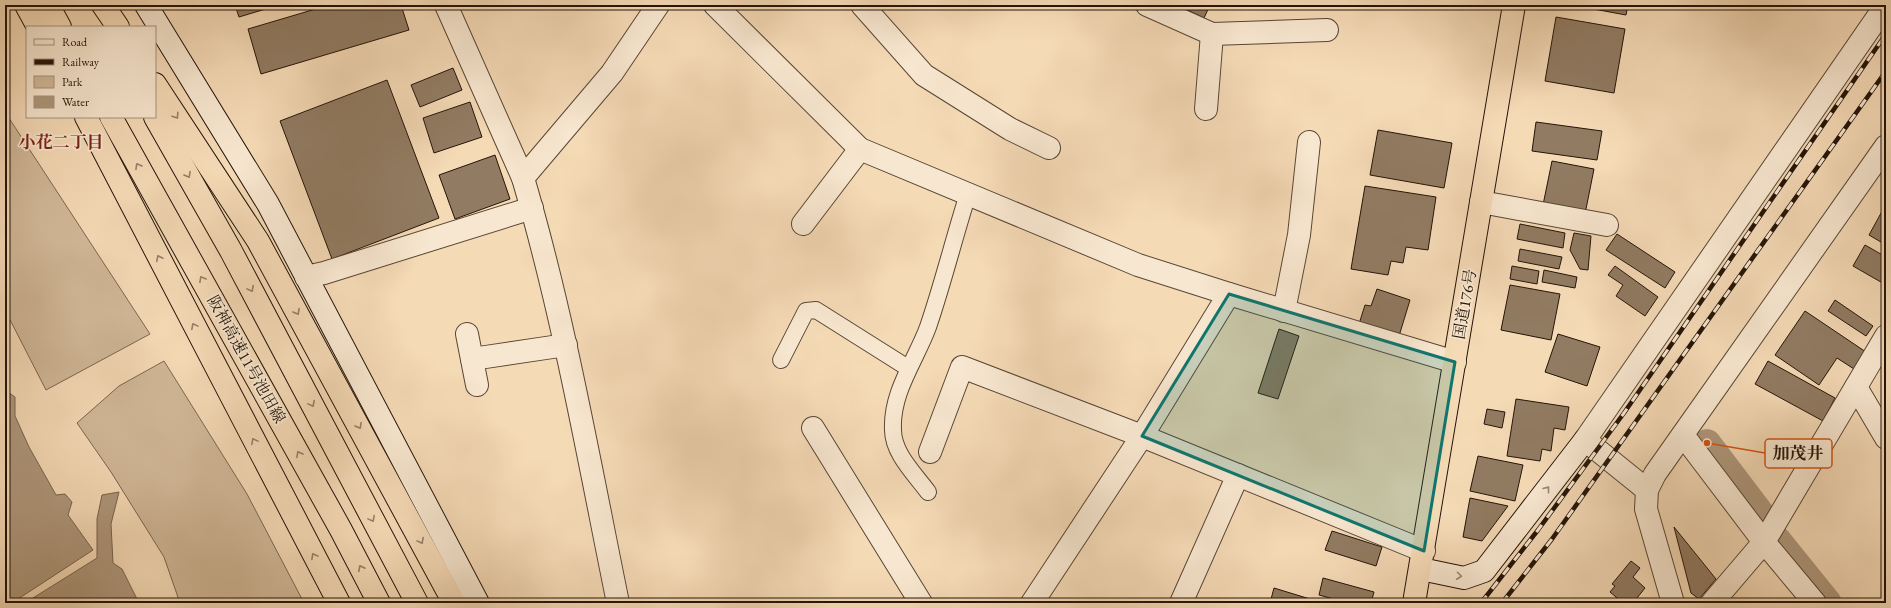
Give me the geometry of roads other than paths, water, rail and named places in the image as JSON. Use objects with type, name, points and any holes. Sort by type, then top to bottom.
[{"type":"highway","points":[[26,5],[37,26]]},
{"type":"highway","points":[[48,5],[59,26]]},
{"type":"highway","points":[[92,5],[103,26]]},
{"type":"highway","points":[[103,5],[117,26]]},
{"type":"highway","name":"国道176号","points":[[1414,603],[1514,5]]},
{"type":"highway","points":[[156,86],[258,241],[454,603]]},
{"type":"highway","points":[[87,118],[338,603]]},
{"type":"highway","name":"阪神高速11号池田線","points":[[112,118],[341,530],[379,603]]},
{"type":"highway","points":[[156,118],[231,251],[416,603]]},
{"type":"street","points":[[146,5],[268,204],[478,603]]},
{"type":"street","points":[[446,5],[523,178],[532,208],[566,345],[618,603]]},
{"type":"street","points":[[523,178],[612,73],[658,5]]},
{"type":"street","points":[[715,5],[860,149],[1138,265],[1284,311],[1455,362]]},
{"type":"street","points":[[862,5],[924,74],[1010,129],[1049,148]]},
{"type":"street","points":[[1146,5],[1212,34],[1327,30]]},
{"type":"street","points":[[930,452],[962,367],[1142,436],[1238,475],[1464,578],[1484,570],[1585,440],[1886,5]]},
{"type":"street","points":[[1206,109],[1212,34]]},
{"type":"street","points":[[1284,311],[1299,234],[1309,142]]},
{"type":"street","points":[[1674,603],[1646,509],[1647,490],[1655,474],[1886,146]]},
{"type":"street","points":[[803,224],[860,149]]},
{"type":"street","points":[[1481,202],[1608,225]]},
{"type":"street","points":[[306,277],[324,273],[532,208]]},
{"type":"street","points":[[1032,603],[1142,436],[1229,294]]},
{"type":"street","points":[[467,334],[477,385]]},
{"type":"street","points":[[1712,603],[1764,542],[1886,336]]},
{"type":"street","points":[[472,359],[566,345]]},
{"type":"street","points":[[1856,387],[1886,438]]},
{"type":"street","points":[[813,428],[921,603]]},
{"type":"street","points":[[1683,435],[1764,542],[1815,603]]},
{"type":"street","points":[[1585,440],[1647,490]]},
{"type":"street","points":[[1181,603],[1238,475]]},
{"type":"lane","points":[[928,492],[896,448],[892,429],[897,402],[908,368],[927,328],[968,194]]},
{"type":"lane","points":[[781,360],[806,311],[816,310],[908,368]]},
{"type":"water","points":[[5,390],[15,397],[15,416],[29,447],[56,495],[65,494],[72,502],[68,515],[93,550],[12,603],[5,603]]},
{"type":"water","points":[[119,492],[111,524],[113,563],[122,569],[139,603],[25,603],[97,558],[97,519],[102,495]]},
{"type":"waterway","points":[[1707,443],[1763,517]]},
{"type":"waterway","points":[[1778,541],[1828,603]]},
{"type":"railway","points":[[1481,603],[1538,530],[1624,413],[1886,34]]},
{"type":"railway","points":[[1502,603],[1552,539],[1886,71]]},
{"type":"place","name":"加茂井","points":[[1707,443]]},
{"type":"district","name":"小花二丁目","points":[[61,142]]}]
